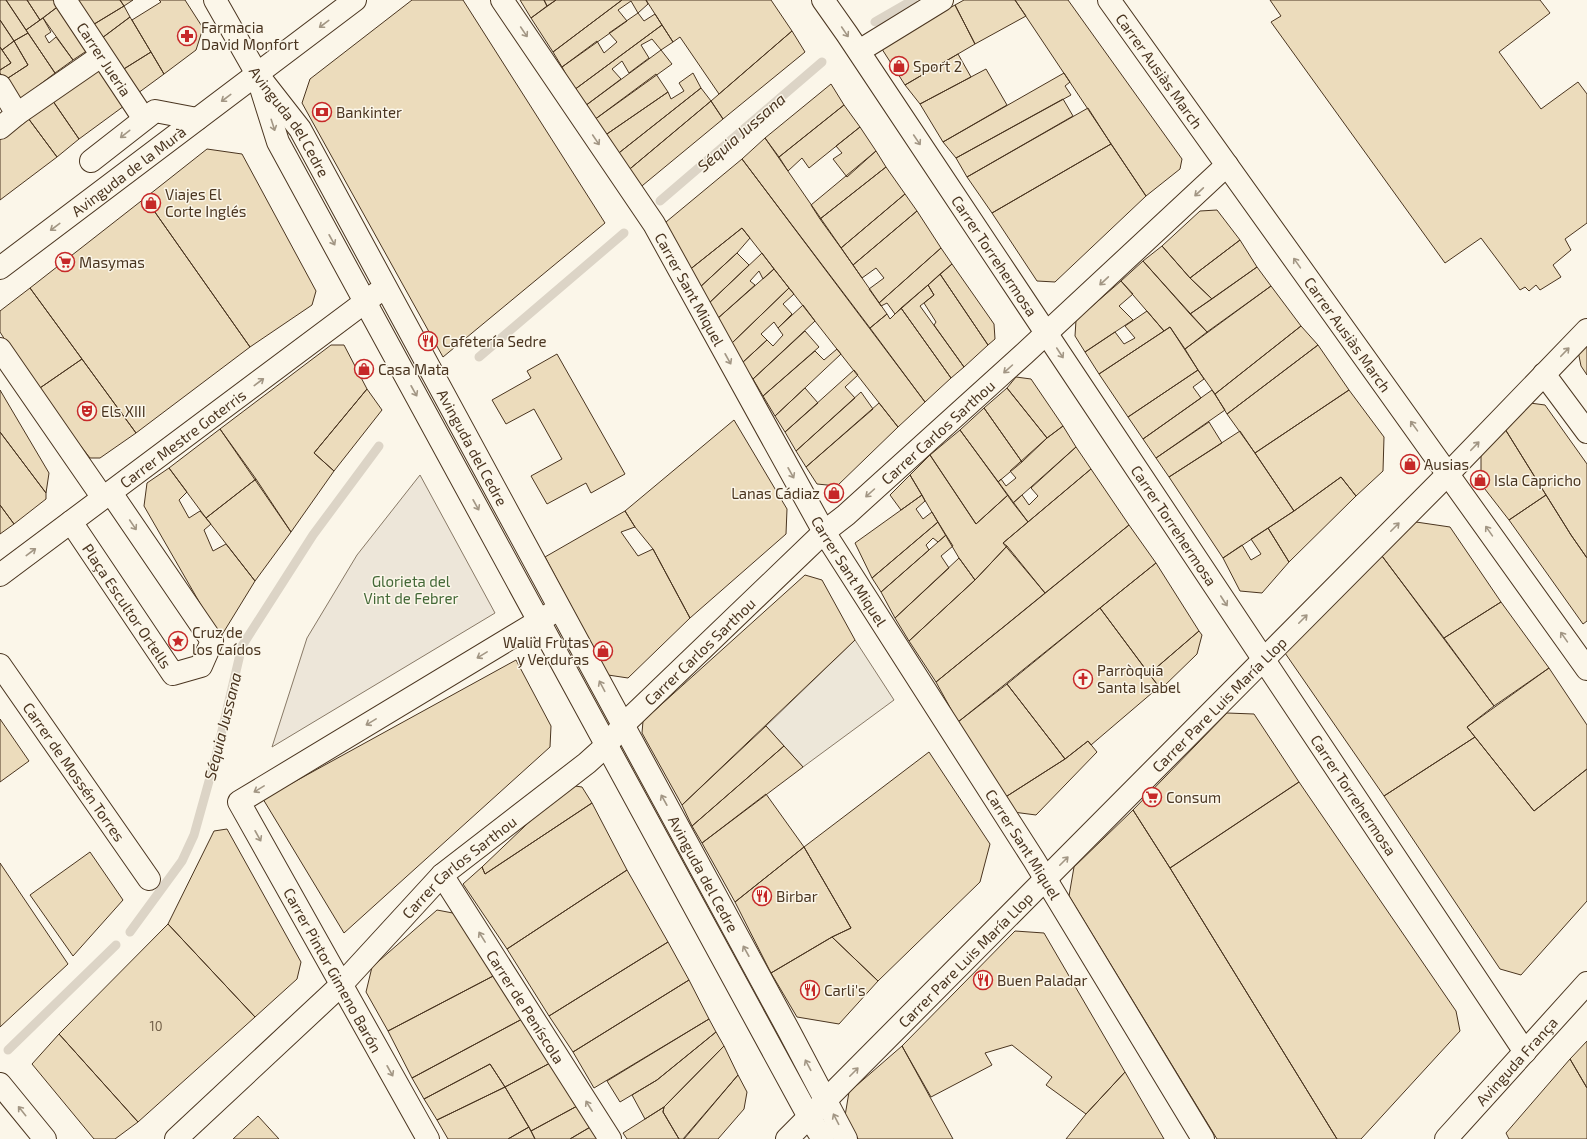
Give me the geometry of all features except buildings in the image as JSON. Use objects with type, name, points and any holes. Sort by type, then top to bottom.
[{"type":"street","name":"Carrer Jueria","points":[[65,0],[144,119]]},
{"type":"street","points":[[215,0],[256,74]]},
{"type":"street","name":"Avinguda de la Murà","points":[[0,268],[355,0]]},
{"type":"street","name":"Carrer Sant Miquel","points":[[502,0],[654,224],[824,532],[1046,879],[1203,1139]]},
{"type":"street","name":"Carrer Torrehermosa","points":[[823,0],[1047,333],[1525,1052]]},
{"type":"street","points":[[859,51],[942,0]]},
{"type":"street","name":"Carrer Ausiàs March","points":[[1109,0],[1587,669]]},
{"type":"street","points":[[0,128],[17,114],[101,56]]},
{"type":"street","name":"Avinguda del Cedre","points":[[256,74],[300,129],[846,1139]]},
{"type":"street","name":"Avinguda del Cedre","points":[[256,74],[278,142],[809,1117],[824,1139]]},
{"type":"street","points":[[0,86],[17,114]]},
{"type":"street","points":[[91,161],[155,111],[197,119]]},
{"type":"street","name":"Carrer Carlos Sarthou","points":[[176,1139],[341,985],[442,875],[587,763],[607,744],[623,725],[824,532],[846,515],[1047,333],[1227,165]]},
{"type":"street","points":[[365,302],[385,287]]},
{"type":"street","name":"Carrer Mestre Goterris","points":[[0,575],[365,302]]},
{"type":"street","name":"Carrer Pare Luis María Llop","points":[[787,1139],[1448,474],[1587,330]]},
{"type":"street","points":[[0,348],[107,495]]},
{"type":"street","points":[[1544,374],[1587,432]]},
{"type":"street","name":"Plaça Escultor Ortells","points":[[71,522],[173,674],[201,666],[212,641],[107,495]]},
{"type":"street","points":[[540,621],[560,608]]},
{"type":"street","name":"Carrer Pintor Gimeno Barón","points":[[428,1139],[239,802],[540,621]]},
{"type":"street","name":"Carrer de Mossén Torres","points":[[0,665],[149,879]]},
{"type":"street","name":"Carrer de Peníscola","points":[[442,875],[610,1139]]},
{"type":"street","name":"Avinguda França","points":[[1446,1139],[1587,983]]},
{"type":"street","points":[[0,1084],[45,1139]]},
{"type":"green space","name":"Glorieta del Vint de Febrer","points":[[420,475],[495,613],[272,747],[307,638],[357,555]]},
{"type":"shaded area","points":[[855,640],[894,700],[803,767],[766,726]]},
{"type":"waterway","name":"Séquia Jussana","points":[[875,22],[913,0]]},
{"type":"waterway","name":"Séquia Jussana","points":[[660,201],[822,62]]},
{"type":"waterway","name":"Séquia Jussana","points":[[479,357],[624,233]]},
{"type":"waterway","name":"Séquia Jussana","points":[[130,932],[182,861],[194,835],[216,756],[242,646],[313,535],[379,446]]},
{"type":"waterway","name":"Séquia Jussana","points":[[8,1050],[116,945]]},
{"type":"place","name":"Farmacia David Monfort","points":[[187,36]]},
{"type":"place","name":"Sport 2","points":[[899,66]]},
{"type":"place","name":"Bankinter","points":[[322,112]]},
{"type":"place","name":"Viajes El Corte Inglés","points":[[151,203]]},
{"type":"place","name":"Masymas","points":[[65,262]]},
{"type":"place","name":"Cafetería Sedre","points":[[428,341]]},
{"type":"place","name":"Casa Mata","points":[[364,369]]},
{"type":"place","name":"Els XIII","points":[[87,411]]},
{"type":"place","name":"Ausias","points":[[1410,464]]},
{"type":"place","name":"Isla Capricho","points":[[1480,480]]},
{"type":"place","name":"Lanas Cádiaz","points":[[834,493]]},
{"type":"place","name":"Cruz de los Caídos","points":[[178,641]]},
{"type":"place","name":"Walid Frutas y Verduras","points":[[603,651]]},
{"type":"place","name":"Parròquia Santa Isabel","points":[[1083,679]]},
{"type":"place","name":"Consum","points":[[1152,797]]},
{"type":"place","name":"Birbar","points":[[762,896]]},
{"type":"place","name":"Buen Paladar","points":[[983,980]]},
{"type":"place","name":"Carli's","points":[[810,990]]}]
